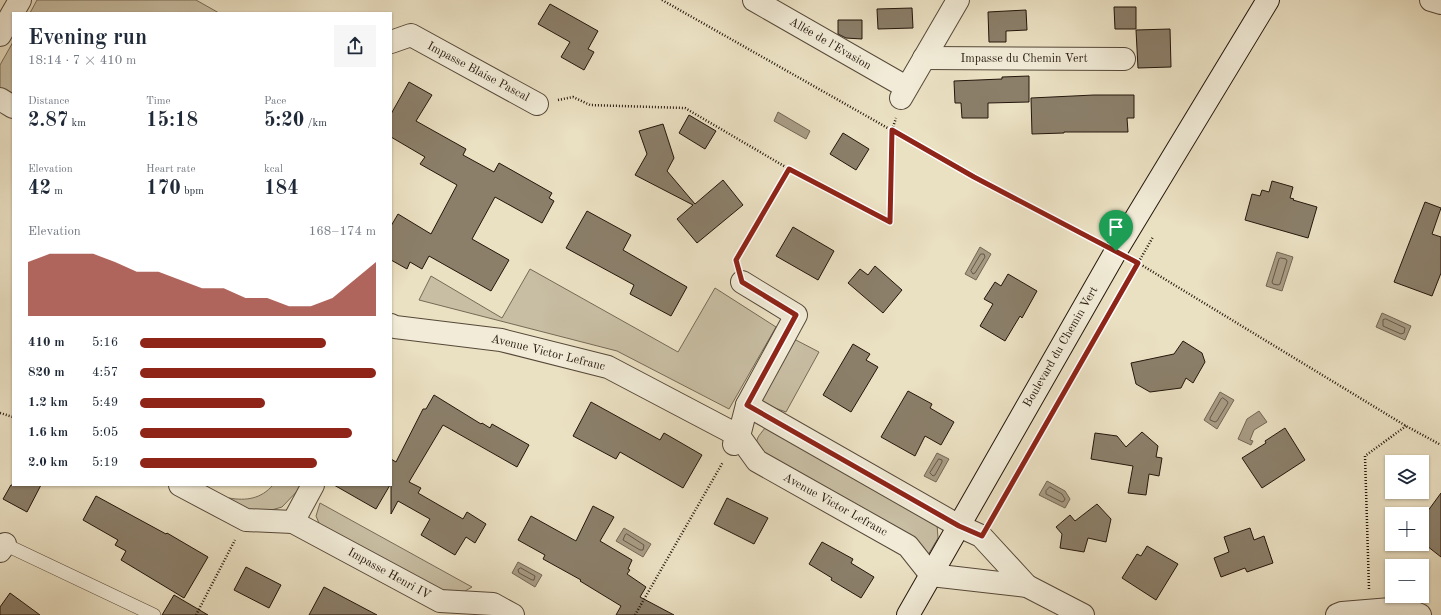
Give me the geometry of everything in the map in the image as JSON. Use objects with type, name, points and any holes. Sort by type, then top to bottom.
[{"type":"street","points":[[13,12],[20,0]]},
{"type":"street","name":"Allée de l'Evasion","points":[[754,0],[904,93]]},
{"type":"street","points":[[904,93],[958,0]]},
{"type":"street","name":"Boulevard du Chemin Vert","points":[[908,615],[1116,251],[1268,0]]},
{"type":"street","points":[[1431,0],[1441,3]]},
{"type":"street","points":[[0,35],[12,14]]},
{"type":"street","name":"Impasse Blaise Pascal","points":[[392,42],[411,35],[537,104]]},
{"type":"street","name":"Impasse du Chemin Vert","points":[[924,58],[1124,59]]},
{"type":"street","points":[[0,99],[12,106]]},
{"type":"street","points":[[736,440],[747,405],[796,315],[742,282]]},
{"type":"street","name":"Avenue Victor Lefranc","points":[[392,329],[501,340],[608,367],[736,440],[757,461],[908,546],[931,575]]},
{"type":"street","points":[[747,405],[959,526],[982,536],[1027,586],[1083,615]]},
{"type":"street","points":[[182,486],[246,520],[294,522],[312,486]]},
{"type":"street","name":"Impasse Henri IV","points":[[294,522],[440,601],[493,604],[513,615]]},
{"type":"street","points":[[931,575],[1027,586]]},
{"type":"street","points":[[1337,615],[1342,613],[1403,608],[1420,615]]},
{"type":"lane","points":[[2,546],[154,615]]},
{"type":"path","points":[[662,0],[974,177],[1138,263],[1406,426],[1441,445]]},
{"type":"path","name":"Impasse Blaise Pascal","points":[[537,104],[573,97],[590,105],[685,108],[789,169],[890,222],[892,130],[904,93]]},
{"type":"path","points":[[742,282],[736,260],[789,169]]},
{"type":"path","points":[[982,536],[1153,236]]},
{"type":"path","points":[[0,413],[12,416]]},
{"type":"path","points":[[1370,611],[1365,456],[1406,426]]},
{"type":"path","points":[[634,615],[736,440]]},
{"type":"path","points":[[196,615],[246,520]]},
{"type":"shaded area","points":[[37,0],[196,0],[217,12],[31,12]]},
{"type":"shaded area","points":[[12,44],[12,98],[0,92],[0,65]]},
{"type":"shaded area","points":[[530,269],[678,352],[715,288],[776,327],[729,409],[617,351],[419,300],[431,276],[502,318]]},
{"type":"shaded area","points":[[794,339],[819,352],[786,412],[761,403]]},
{"type":"shaded area","points":[[765,428],[937,524],[938,538],[928,555],[758,450],[757,440]]},
{"type":"shaded area","points":[[272,486],[302,486],[282,507],[268,511],[252,512],[229,498],[253,498],[268,490]]},
{"type":"shaded area","points":[[320,503],[472,587],[460,594],[431,587],[321,528],[316,516]]},
{"type":"water","points":[[778,112],[810,131],[806,139],[774,121]]},
{"type":"water","points":[[980,247],[991,254],[976,280],[965,274]]},
{"type":"water","points":[[1277,252],[1293,257],[1282,291],[1266,286]]},
{"type":"water","points":[[1382,313],[1411,326],[1405,340],[1376,327]]},
{"type":"water","points":[[1220,392],[1234,400],[1217,429],[1204,420]]},
{"type":"water","points":[[1259,411],[1267,422],[1254,430],[1250,440],[1253,441],[1251,445],[1238,439],[1247,419]]},
{"type":"water","points":[[937,453],[949,459],[936,482],[924,476]]},
{"type":"water","points":[[1047,481],[1065,491],[1070,499],[1065,508],[1039,495]]},
{"type":"water","points":[[624,528],[651,544],[643,557],[616,541]]},
{"type":"water","points":[[518,562],[542,575],[535,587],[512,573]]},
{"type":"building","points":[[550,4],[598,31],[588,49],[594,52],[584,70],[561,57],[570,42],[538,24]]},
{"type":"building","points":[[1114,7],[1136,7],[1136,29],[1115,29]]},
{"type":"building","points":[[912,8],[913,28],[878,29],[877,9]]},
{"type":"building","points":[[1026,10],[1027,30],[1006,31],[1006,42],[989,42],[988,12]]},
{"type":"building","points":[[838,20],[862,20],[862,39],[846,38],[838,34]]},
{"type":"building","points":[[1170,29],[1171,67],[1138,68],[1136,30]]},
{"type":"building","points":[[1029,76],[1029,102],[988,103],[988,118],[962,118],[961,103],[955,103],[954,81]]},
{"type":"building","points":[[409,82],[432,95],[416,121],[466,149],[463,155],[494,172],[499,163],[552,193],[549,198],[554,201],[542,223],[495,197],[472,239],[509,260],[491,291],[429,256],[422,269],[410,262],[407,269],[392,261],[392,224],[398,214],[431,234],[457,185],[420,164],[425,157],[392,138],[392,112]]},
{"type":"building","points":[[1134,95],[1134,118],[1127,118],[1128,132],[1064,132],[1032,134],[1031,98]]},
{"type":"building","points":[[689,115],[716,131],[705,149],[679,133]]},
{"type":"building","points":[[663,124],[674,158],[667,171],[695,204],[723,180],[743,205],[697,243],[677,219],[693,205],[635,175],[647,154],[639,131]]},
{"type":"building","points":[[843,133],[869,149],[856,170],[830,154]]},
{"type":"building","points":[[1272,181],[1293,187],[1290,198],[1294,199],[1293,200],[1317,207],[1308,238],[1245,220],[1252,194],[1260,196],[1262,190],[1269,192]]},
{"type":"building","points":[[1425,202],[1441,208],[1432,234],[1441,237],[1441,273],[1432,296],[1394,282]]},
{"type":"building","points":[[587,211],[631,235],[623,250],[687,287],[671,316],[630,294],[634,285],[566,248]]},
{"type":"building","points":[[793,227],[834,251],[818,280],[776,256]]},
{"type":"building","points":[[875,266],[902,290],[883,313],[848,283],[860,269],[868,275]]},
{"type":"building","points":[[1008,274],[1037,291],[1022,318],[1020,316],[1005,341],[980,326],[993,304],[984,299],[995,282],[1001,286]]},
{"type":"building","points":[[1183,341],[1202,353],[1205,362],[1193,383],[1186,378],[1181,388],[1150,392],[1136,384],[1131,363],[1174,354]]},
{"type":"building","points":[[853,344],[870,354],[866,360],[878,367],[851,412],[823,395]]},
{"type":"building","points":[[908,391],[932,404],[930,408],[954,422],[941,445],[925,436],[915,456],[881,437]]},
{"type":"building","points":[[434,395],[481,424],[482,423],[490,428],[492,424],[529,445],[517,467],[443,425],[409,482],[421,488],[418,493],[463,519],[467,512],[486,524],[475,543],[466,537],[455,555],[421,535],[430,519],[398,501],[391,514],[392,460],[396,462],[423,409],[426,409]]},
{"type":"building","points":[[591,402],[660,440],[664,433],[702,455],[683,488],[620,452],[616,459],[573,436]]},
{"type":"building","points":[[1285,428],[1305,460],[1262,488],[1242,458],[1266,443],[1265,441]]},
{"type":"building","points":[[1142,432],[1158,446],[1156,457],[1162,458],[1159,476],[1149,474],[1146,495],[1128,493],[1133,466],[1091,459],[1095,433],[1117,436],[1126,447]]},
{"type":"building","points":[[11,485],[40,486],[27,512],[3,499]]},
{"type":"building","points":[[336,486],[389,486],[376,509]]},
{"type":"building","points":[[1441,493],[1441,557],[1429,548],[1429,509]]},
{"type":"building","points":[[96,496],[166,534],[167,533],[208,557],[184,598],[121,560],[126,551],[115,545],[118,540],[83,520]]},
{"type":"building","points":[[727,498],[768,518],[754,544],[714,524]]},
{"type":"building","points":[[1097,504],[1111,519],[1106,542],[1088,538],[1084,552],[1060,548],[1062,534],[1056,527],[1070,515],[1075,521]]},
{"type":"building","points":[[593,506],[614,517],[600,541],[632,560],[628,569],[630,570],[627,574],[646,587],[640,597],[674,615],[616,615],[621,606],[580,581],[581,580],[543,559],[545,555],[518,540],[531,516],[576,541]]},
{"type":"building","points":[[1250,528],[1254,540],[1264,536],[1273,563],[1247,572],[1245,568],[1221,577],[1214,558],[1229,552],[1224,537]]},
{"type":"building","points":[[822,542],[853,559],[851,563],[874,577],[861,598],[831,580],[832,578],[809,564]]},
{"type":"building","points":[[1147,546],[1178,564],[1156,600],[1122,578],[1137,554],[1141,556]]},
{"type":"building","points":[[246,567],[281,585],[269,608],[234,590]]},
{"type":"building","points":[[324,587],[377,615],[309,615]]},
{"type":"building","points":[[10,593],[40,615],[0,615],[0,607]]},
{"type":"building","points":[[174,595],[208,615],[162,615]]},
{"type":"route","points":[[892,130],[974,177],[1116,251],[1138,263],[982,536],[959,526],[747,405],[796,315],[742,282],[736,260],[789,169],[890,222],[892,130]]}]
